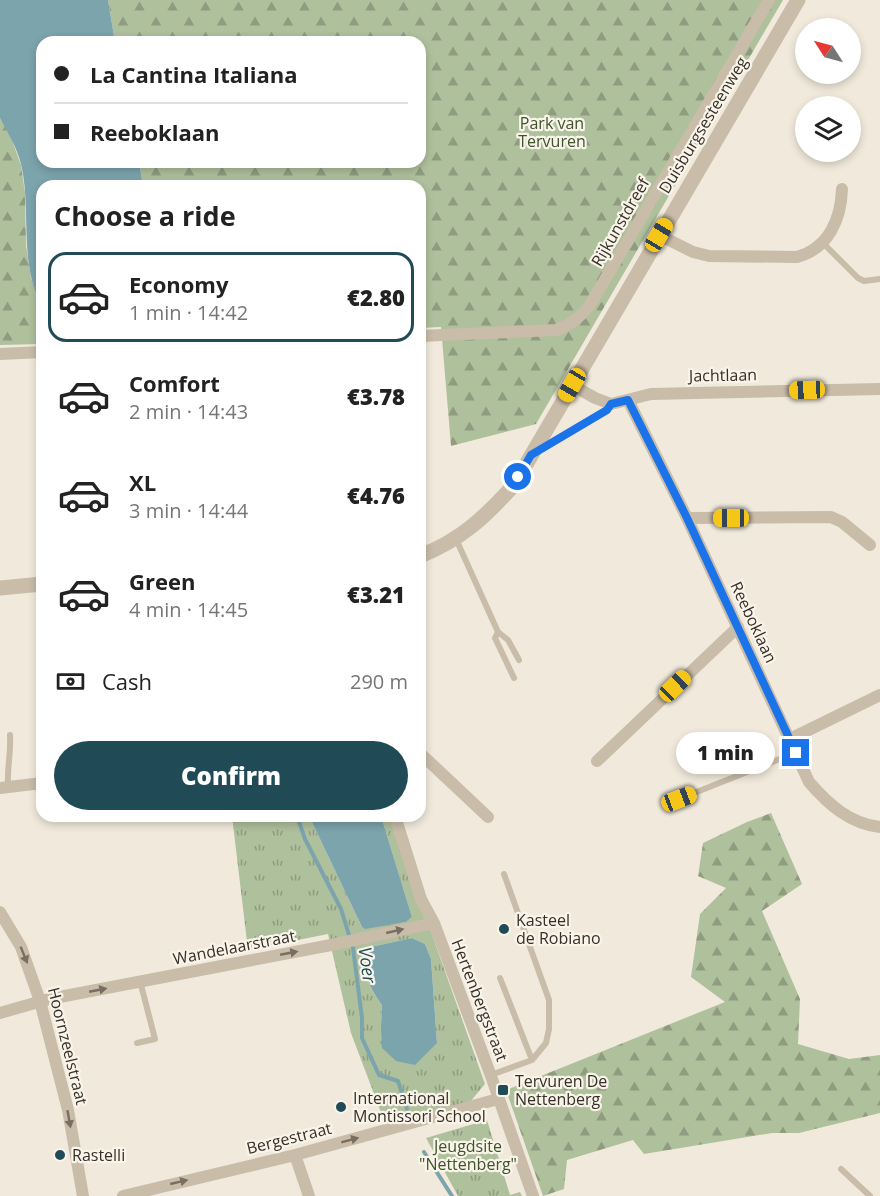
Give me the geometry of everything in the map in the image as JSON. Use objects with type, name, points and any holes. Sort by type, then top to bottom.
[{"type":"street","name":"Rijkunstdreef","points":[[426,336],[556,330],[567,326],[583,314],[769,0]]},
{"type":"street","name":"Duisburgsesteenweg","points":[[426,553],[456,539],[488,514],[514,485],[798,0]]},
{"type":"street","points":[[659,235],[693,252],[709,256],[797,257],[807,254],[823,243],[840,211],[842,189]]},
{"type":"street","points":[[0,354],[36,352]]},
{"type":"street","points":[[572,385],[611,404]]},
{"type":"street","name":"Jachtlaan","points":[[611,404],[651,394],[880,388]]},
{"type":"street","name":"Reeboklaan","points":[[628,400],[687,518],[809,782],[838,811],[857,822],[880,827]]},
{"type":"street","points":[[687,518],[831,517],[842,522],[870,545]]},
{"type":"street","points":[[0,588],[36,585]]},
{"type":"street","points":[[597,761],[738,627]]},
{"type":"street","points":[[790,739],[880,695]]},
{"type":"street","points":[[426,759],[488,817]]},
{"type":"street","points":[[4,788],[36,784]]},
{"type":"street","name":"Hertenbergstraat","points":[[397,822],[421,899],[434,923],[533,1196]]},
{"type":"street","name":"Hoornzeelstraat","points":[[0,912],[21,947],[40,1001],[68,1110],[83,1196]]},
{"type":"street","name":"Wandelaarstraat","points":[[0,1013],[40,1001],[434,923]]},
{"type":"street","name":"Bergestraat","points":[[123,1196],[295,1155],[498,1099]]},
{"type":"street","points":[[295,1155],[309,1196]]},
{"type":"lane","points":[[823,243],[858,278],[864,281],[880,279]]},
{"type":"lane","name":"Duisburgsesteenweg","points":[[531,455],[607,410],[611,404]]},
{"type":"lane","points":[[456,539],[498,632],[508,640],[519,660]]},
{"type":"lane","points":[[498,632],[495,638],[514,678]]},
{"type":"lane","points":[[4,788],[7,763],[11,756],[10,735]]},
{"type":"lane","points":[[679,799],[796,753]]},
{"type":"lane","points":[[491,1076],[532,1060],[546,1043],[549,1029],[549,1000],[504,874]]},
{"type":"lane","points":[[500,978],[532,1060]]},
{"type":"lane","points":[[137,1043],[155,1039],[140,981]]},
{"type":"lane","points":[[841,1169],[870,1196]]},
{"type":"green space","name":"Park van Tervuren","points":[[108,0],[783,0],[536,424],[451,446],[441,327],[426,328],[426,180],[142,180],[140,168],[426,168],[426,36],[114,36]]},
{"type":"green space","points":[[0,118],[9,132],[21,165],[25,193],[26,245],[31,278],[36,291],[36,344],[0,345]]},
{"type":"green space","points":[[771,813],[802,884],[762,911],[800,999],[798,1044],[849,1059],[880,1055],[880,1113],[799,1133],[772,1133],[644,1154],[633,1140],[567,1160],[564,1189],[543,1196],[506,1090],[725,1002],[691,977],[700,914],[726,888],[698,876],[703,843]]},
{"type":"green space","points":[[233,822],[312,822],[362,927],[406,922],[412,917],[383,822],[392,822],[485,1084],[470,1102],[385,1123],[351,1033],[328,934],[248,950]],"holes":[[[412,938],[425,944],[431,959],[437,1043],[381,1026],[382,1005],[370,985],[365,965],[366,948]]]},
{"type":"green space","name":"Jeugdsite \"Nettenberg\"","points":[[487,1120],[510,1195],[520,1192],[522,1196],[458,1196],[426,1138]]},
{"type":"water","points":[[0,0],[108,0],[114,36],[36,36],[36,168],[140,168],[142,180],[36,180],[36,291],[30,272],[26,200],[21,164],[15,146],[0,118]]},
{"type":"water","points":[[731,750],[735,758],[718,767],[714,758]]},
{"type":"water","points":[[312,822],[383,822],[412,917],[406,922],[365,929]]},
{"type":"water","points":[[412,938],[425,944],[431,959],[437,1043],[415,1065],[396,1061],[382,1048],[382,1005],[370,985],[365,964],[366,948]]},
{"type":"waterway","name":"Voer","points":[[299,822],[305,839],[341,909],[353,948],[362,1018],[362,1038],[379,1075],[398,1081],[407,1109]]},
{"type":"waterway","name":"Voer","points":[[424,1152],[452,1196]]},
{"type":"place","name":"Kasteel de Robiano","points":[[504,929]]},
{"type":"place","name":"Tervuren De Nettenberg","points":[[503,1090]]},
{"type":"place","name":"International Montissori School","points":[[341,1107]]},
{"type":"place","name":"Rastelli","points":[[60,1155]]},
{"type":"route","points":[[518,477],[531,455],[607,410],[611,404],[628,400],[687,518],[796,753]]}]
